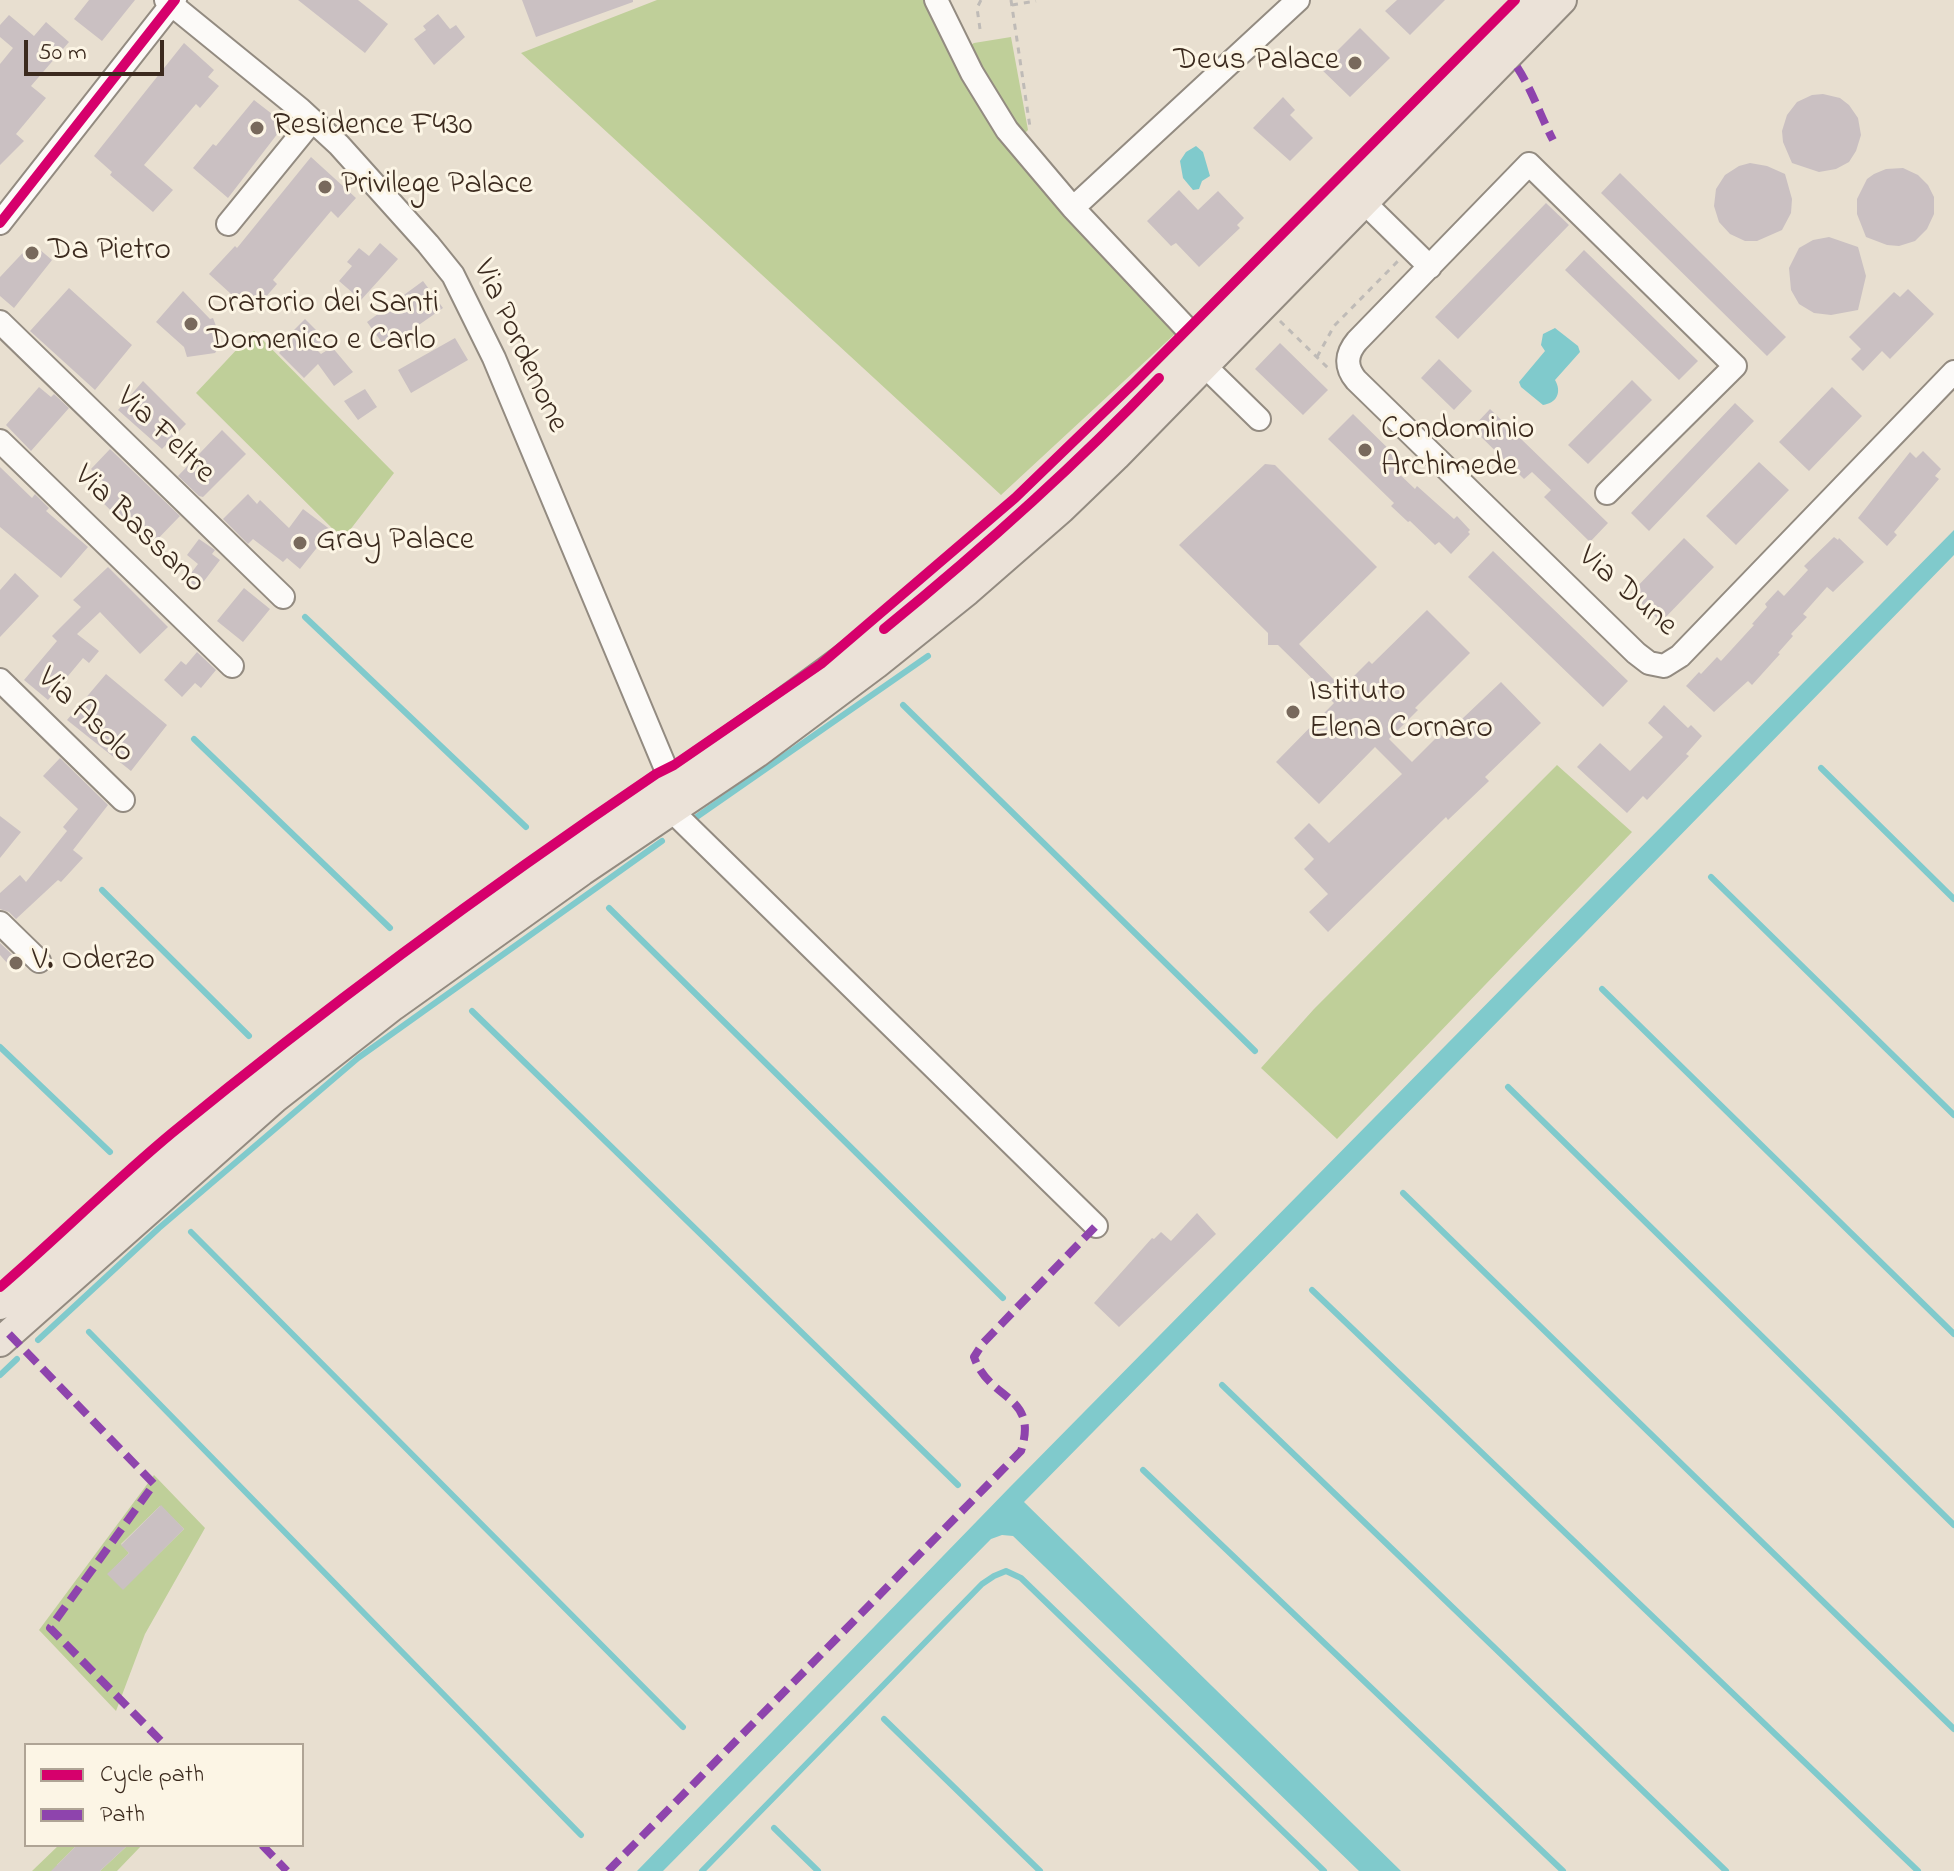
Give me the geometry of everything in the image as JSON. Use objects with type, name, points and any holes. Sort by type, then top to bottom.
[{"type":"main road","points":[[1200,353],[1533,0]]},
{"type":"main road","points":[[3,1332],[274,1099],[393,1006],[674,799],[952,574],[1106,432],[1284,284],[1562,0]]},
{"type":"main road","points":[[0,1305],[256,1084],[389,980],[551,864],[674,799]]},
{"type":"street","points":[[936,0],[972,73],[1007,130],[1073,208],[1187,329],[1200,353],[1259,419]]},
{"type":"street","points":[[1073,208],[1298,0]]},
{"type":"street","points":[[0,223],[171,1]]},
{"type":"street","name":"Via Pordenone","points":[[171,1],[339,145],[453,275],[494,358],[674,799]]},
{"type":"street","points":[[1284,284],[1331,253],[1374,212],[1423,156],[1453,113]]},
{"type":"street","points":[[228,224],[312,121]]},
{"type":"street","name":"Via Dune","points":[[1607,493],[1735,366],[1529,164],[1350,349],[1348,365],[1351,374],[1636,653],[1656,666],[1664,666],[1680,656],[1954,372]]},
{"type":"street","points":[[1374,212],[1430,267]]},
{"type":"street","name":"Via Feltre","points":[[0,322],[283,597]]},
{"type":"street","name":"Via Bassano","points":[[0,441],[232,666]]},
{"type":"street","name":"Via Asolo","points":[[0,680],[123,800]]},
{"type":"street","points":[[674,799],[1096,1226]]},
{"type":"street","points":[[0,923],[39,961]]},
{"type":"path","points":[[980,29],[977,8],[981,0]]},
{"type":"path","points":[[1014,21],[1011,3],[1036,1]]},
{"type":"path","points":[[1317,357],[1334,326],[1400,258]]},
{"type":"green space","points":[[657,0],[924,0],[995,128],[1024,167],[1079,232],[1177,332],[1001,495],[521,53]]},
{"type":"green space","points":[[1011,37],[1028,130],[1024,134],[969,46]]},
{"type":"green space","points":[[254,331],[394,473],[343,539],[196,393]]},
{"type":"green space","points":[[1557,765],[1632,832],[1337,1139],[1261,1068],[1314,1009]]},
{"type":"green space","points":[[154,1475],[205,1528],[145,1634],[116,1711],[39,1630]],"holes":[[[160,1506],[184,1529],[123,1589],[108,1574],[129,1553],[121,1544]]]},
{"type":"green space","points":[[57,1847],[75,1847],[57,1865],[62,1871],[32,1871]]},
{"type":"green space","points":[[126,1847],[140,1847],[117,1871],[100,1871]]},
{"type":"water","points":[[1196,146],[1203,152],[1210,176],[1202,181],[1199,189],[1193,190],[1183,178],[1180,161],[1186,152]]},
{"type":"water","points":[[1555,328],[1578,346],[1580,352],[1555,380],[1558,393],[1555,399],[1543,405],[1519,382],[1545,351],[1541,345],[1543,334]]},
{"type":"water","points":[[1954,530],[1954,555],[1024,1502],[1401,1871],[1359,1871],[1013,1536],[1002,1535],[991,1539],[663,1871],[637,1871],[1010,1487]]},
{"type":"building","points":[[89,0],[135,0],[102,41],[74,19]]},
{"type":"building","points":[[298,0],[358,0],[388,24],[365,53]]},
{"type":"building","points":[[522,0],[633,0],[633,2],[536,37]]},
{"type":"building","points":[[1397,0],[1445,0],[1410,35],[1385,11]]},
{"type":"building","points":[[438,14],[450,29],[456,25],[465,37],[434,65],[414,39],[426,30],[423,26]]},
{"type":"building","points":[[9,15],[34,36],[46,22],[69,42],[31,86],[46,98],[16,134],[24,141],[0,165],[0,64],[13,48],[0,37],[0,25]]},
{"type":"building","name":"Deus Palace","points":[[1360,28],[1390,58],[1350,97],[1320,68]]},
{"type":"building","points":[[184,43],[214,70],[208,77],[219,86],[200,108],[196,104],[144,165],[173,190],[153,212],[110,175],[112,172],[94,156]]},
{"type":"building","points":[[1823,94],[1840,98],[1849,105],[1858,118],[1861,135],[1849,162],[1836,169],[1819,172],[1792,163],[1782,131],[1787,115],[1797,102]]},
{"type":"building","points":[[1283,97],[1295,110],[1290,115],[1313,138],[1290,161],[1253,128]]},
{"type":"building","points":[[254,100],[285,124],[228,198],[193,168],[213,144],[216,146]]},
{"type":"building","points":[[311,157],[356,198],[338,218],[331,211],[273,280],[277,284],[252,313],[209,274],[235,246],[237,248]]},
{"type":"building","points":[[1750,163],[1785,174],[1792,199],[1791,213],[1782,230],[1757,241],[1745,241],[1730,234],[1719,222],[1714,206],[1716,189],[1725,175]]},
{"type":"building","points":[[1903,168],[1918,175],[1928,185],[1934,197],[1934,214],[1927,229],[1915,241],[1899,246],[1887,245],[1866,237],[1857,214],[1857,199],[1867,179],[1874,174],[1886,169]]},
{"type":"building","points":[[1620,173],[1786,337],[1767,356],[1601,193]]},
{"type":"building","points":[[1179,190],[1198,210],[1218,191],[1244,218],[1237,225],[1240,228],[1199,267],[1176,243],[1171,246],[1147,221]]},
{"type":"building","points":[[1546,203],[1569,225],[1458,339],[1435,317]]},
{"type":"building","points":[[1829,237],[1858,247],[1866,276],[1858,310],[1831,315],[1814,313],[1799,304],[1791,290],[1789,268],[1799,248],[1813,240]]},
{"type":"building","points":[[32,243],[52,260],[14,308],[0,296],[0,277]]},
{"type":"building","points":[[380,243],[398,259],[361,300],[339,281],[352,266],[347,262],[359,248],[369,256]]},
{"type":"building","points":[[1584,250],[1698,361],[1679,380],[1565,270]]},
{"type":"building","points":[[423,281],[443,308],[386,348],[367,322]]},
{"type":"building","points":[[69,288],[132,345],[95,390],[30,331]]},
{"type":"building","points":[[1908,289],[1934,314],[1890,359],[1882,351],[1863,371],[1851,359],[1861,349],[1849,337],[1894,292],[1900,297]]},
{"type":"building","name":"Oratorio dei Santi Domenico e Carlo","points":[[183,291],[210,319],[213,318],[219,334],[214,336],[219,347],[215,353],[187,357],[184,347],[156,322]]},
{"type":"building","points":[[305,319],[326,340],[317,350],[321,354],[332,347],[353,372],[334,386],[318,364],[304,378],[279,353],[286,345],[282,342]]},
{"type":"building","points":[[455,338],[468,360],[411,393],[398,370]]},
{"type":"building","name":"Condominio Archimede","points":[[1280,343],[1328,390],[1303,415],[1255,369]]},
{"type":"building","points":[[1439,359],[1472,391],[1454,410],[1421,378]]},
{"type":"building","points":[[1632,380],[1652,400],[1588,464],[1568,445]]},
{"type":"building","points":[[143,381],[186,424],[162,449],[118,410]]},
{"type":"building","points":[[39,387],[51,397],[54,394],[69,408],[31,451],[6,425]]},
{"type":"building","points":[[1832,387],[1862,416],[1809,471],[1779,442]]},
{"type":"building","points":[[365,389],[377,407],[358,420],[344,401]]},
{"type":"building","points":[[1735,403],[1754,421],[1649,531],[1631,513]]},
{"type":"building","points":[[1490,409],[1608,523],[1590,542],[1544,497],[1551,490],[1532,472],[1524,479],[1472,428]]},
{"type":"building","points":[[1353,414],[1402,462],[1394,469],[1454,519],[1457,516],[1470,530],[1470,534],[1451,554],[1439,542],[1435,545],[1408,522],[1391,506],[1394,503],[1328,439]]},
{"type":"building","points":[[222,430],[246,454],[203,497],[199,496],[178,476]]},
{"type":"building","points":[[110,449],[180,516],[149,548],[95,495],[106,484],[91,469]]},
{"type":"building","points":[[1923,451],[1941,469],[1935,476],[1939,479],[1894,532],[1897,535],[1887,546],[1858,518],[1910,452],[1916,458]]},
{"type":"building","points":[[1759,462],[1789,490],[1736,545],[1706,516]]},
{"type":"building","points":[[1265,464],[1275,465],[1377,567],[1299,644],[1342,688],[1369,661],[1372,664],[1427,610],[1470,653],[1389,739],[1412,762],[1501,682],[1541,723],[1485,777],[1489,781],[1448,820],[1446,817],[1328,932],[1309,912],[1328,894],[1304,869],[1314,859],[1294,838],[1309,823],[1329,843],[1402,774],[1375,747],[1319,804],[1276,762],[1334,703],[1332,698],[1278,645],[1268,645],[1268,633],[1179,545]]},
{"type":"building","points":[[0,467],[32,498],[35,494],[49,508],[46,511],[88,547],[61,578],[0,527]]},
{"type":"building","points":[[248,494],[257,504],[260,500],[289,528],[303,509],[331,530],[300,569],[287,558],[283,562],[253,539],[248,544],[223,519]]},
{"type":"building","points":[[1834,537],[1839,538],[1864,562],[1833,592],[1827,587],[1803,614],[1807,617],[1791,634],[1793,636],[1780,654],[1752,685],[1748,681],[1714,712],[1686,686],[1717,657],[1721,661],[1754,625],[1767,607],[1765,604],[1778,590],[1784,596],[1808,570],[1804,566]]},
{"type":"building","points":[[1684,538],[1714,567],[1661,622],[1631,593]]},
{"type":"building","points":[[199,539],[215,550],[212,554],[220,560],[195,593],[183,584],[198,564],[187,555]]},
{"type":"building","points":[[1493,551],[1628,681],[1603,707],[1468,577]]},
{"type":"building","points":[[108,567],[168,627],[140,654],[100,612],[77,634],[99,651],[89,663],[83,658],[48,700],[24,680],[57,641],[52,636],[81,607],[73,600]]},
{"type":"building","points":[[15,573],[39,596],[0,637],[0,590]]},
{"type":"building","points":[[244,588],[270,609],[243,642],[217,621]]},
{"type":"building","points":[[197,652],[216,670],[201,688],[195,683],[182,697],[164,680],[181,661],[186,665]]},
{"type":"building","points":[[106,674],[167,725],[131,771],[67,720]]},
{"type":"building","points":[[1664,705],[1688,728],[1691,725],[1702,736],[1686,754],[1689,756],[1647,800],[1643,796],[1627,813],[1577,767],[1600,743],[1630,771],[1663,737],[1648,723]]},
{"type":"building","points":[[60,758],[108,805],[73,850],[83,858],[61,882],[58,880],[16,919],[0,909],[0,893],[20,875],[26,882],[67,831],[63,827],[78,809],[43,776]]},
{"type":"building","points":[[0,816],[21,832],[0,858]]},
{"type":"building","points":[[0,943],[23,965],[15,972],[0,955]]},
{"type":"building","points":[[1197,1213],[1216,1234],[1119,1327],[1094,1303],[1152,1238],[1161,1232],[1171,1241]]},
{"type":"building","points":[[161,1505],[184,1529],[123,1590],[107,1574],[129,1553],[121,1545]]},
{"type":"building","points":[[75,1847],[126,1847],[100,1871],[51,1871]]},
{"type":"waterway","points":[[305,617],[526,827]]},
{"type":"waterway","points":[[688,823],[928,656]]},
{"type":"waterway","points":[[903,705],[1255,1051]]},
{"type":"waterway","points":[[194,739],[390,928]]},
{"type":"waterway","points":[[1821,768],[1954,899]]},
{"type":"waterway","points":[[38,1340],[159,1228],[358,1058],[662,841]]},
{"type":"waterway","points":[[1711,877],[1954,1115]]},
{"type":"waterway","points":[[102,890],[249,1036]]},
{"type":"waterway","points":[[609,908],[1003,1298]]},
{"type":"waterway","points":[[1602,989],[1954,1334]]},
{"type":"waterway","points":[[472,1011],[958,1485]]},
{"type":"waterway","points":[[0,1047],[110,1152]]},
{"type":"waterway","points":[[1508,1087],[1954,1525]]},
{"type":"waterway","points":[[1403,1193],[1954,1729]]},
{"type":"waterway","points":[[191,1232],[683,1727]]},
{"type":"waterway","points":[[1312,1290],[1918,1871]]},
{"type":"waterway","points":[[89,1332],[581,1835]]},
{"type":"waterway","points":[[0,1375],[17,1359]]},
{"type":"waterway","points":[[1222,1385],[1726,1871]]},
{"type":"waterway","points":[[1143,1470],[1563,1871]]},
{"type":"waterway","points":[[702,1871],[982,1584],[1006,1571],[1021,1578],[1324,1871]]},
{"type":"waterway","points":[[884,1719],[1040,1871]]},
{"type":"waterway","points":[[774,1828],[818,1871]]},
{"type":"marked path","points":[[1517,67],[1553,140]]},
{"type":"marked path","points":[[608,1871],[1021,1451],[1024,1419],[1018,1408],[981,1372],[974,1357],[983,1343],[1096,1226]]},
{"type":"marked path","points":[[9,1334],[154,1484],[50,1628],[163,1743]]},
{"type":"marked path","points":[[264,1847],[287,1871]]},
{"type":"cycle path","points":[[0,223],[175,0]]},
{"type":"cycle path","points":[[0,1287],[172,1133],[350,993],[594,817],[821,664],[1015,498],[1134,383],[1515,0]]},
{"type":"cycle path","points":[[884,629],[1026,508],[1159,378]]},
{"type":"place","name":"Deus Palace","points":[[1355,63]]},
{"type":"place","name":"Residence F430","points":[[257,128]]},
{"type":"place","name":"Privilege Palace","points":[[325,187]]},
{"type":"place","name":"Da Pietro","points":[[32,253]]},
{"type":"place","name":"Oratorio dei Santi Domenico e Carlo","points":[[191,324]]},
{"type":"place","name":"Condominio Archimede","points":[[1365,450]]},
{"type":"place","name":"Gray Palace","points":[[300,543]]},
{"type":"place","name":"Istituto Elena Cornaro","points":[[1293,712]]},
{"type":"place","name":"V. Oderzo","points":[[16,963]]}]
